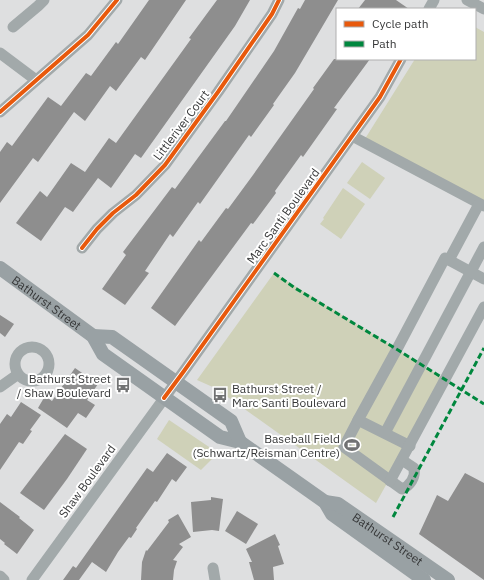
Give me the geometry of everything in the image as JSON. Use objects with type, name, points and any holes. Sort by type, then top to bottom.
[{"type":"main road","name":"Bathurst Street","points":[[0,268],[93,336],[103,354],[220,437],[240,442],[325,502],[332,514],[424,580]]},
{"type":"main road","name":"Bathurst Street","points":[[93,336],[112,337],[231,421],[240,442]]},
{"type":"main road","name":"Bathurst Street","points":[[325,502],[338,504],[448,580]]},
{"type":"street","points":[[13,27],[44,0]]},
{"type":"street","points":[[0,112],[88,35],[117,0]]},
{"type":"street","name":"Littleriver Court","points":[[82,248],[97,229],[113,213],[136,195],[165,165],[272,14],[279,0]]},
{"type":"street","points":[[466,0],[484,9]]},
{"type":"street","points":[[2,58],[36,80]]},
{"type":"street","name":"Marc Santi Boulevard","points":[[164,398],[380,97],[400,60]]},
{"type":"street","points":[[352,136],[481,205],[449,260]]},
{"type":"street","points":[[385,433],[484,247]]},
{"type":"street","points":[[402,460],[414,468],[415,473],[408,487],[402,489],[344,447],[444,258],[484,279]]},
{"type":"street","points":[[390,481],[484,307]]},
{"type":"street","points":[[0,387],[17,375]]},
{"type":"street","name":"Shaw Boulevard","points":[[32,580],[164,398]]},
{"type":"street","points":[[358,420],[410,446]]},
{"type":"street","points":[[213,568],[215,580]]},
{"type":"street","points":[[0,576],[4,580]]},
{"type":"green space","points":[[476,28],[484,32],[484,203],[363,142],[414,60],[476,60]]},
{"type":"green space","points":[[362,162],[385,178],[370,199],[347,183]]},
{"type":"green space","points":[[343,188],[365,204],[341,239],[320,224]]},
{"type":"green space","name":"Baseball Field (Schwartz/Reisman Centre)","points":[[274,273],[445,379],[376,503],[215,388],[197,380]]},
{"type":"green space","points":[[169,420],[218,453],[201,470],[157,439]]},
{"type":"building","points":[[149,0],[186,0],[145,60],[141,57],[116,91],[110,86],[85,121],[74,112],[38,162],[33,158],[0,203],[0,152],[7,142],[12,146],[48,97],[61,106],[86,73],[91,76],[116,42],[118,44]]},
{"type":"building","points":[[217,0],[250,0],[235,26],[141,158],[135,154],[111,188],[98,178],[73,212],[65,207],[41,241],[16,223],[40,191],[47,197],[71,163],[85,172],[109,138],[116,143],[191,39],[189,38]]},
{"type":"building","points":[[305,0],[338,0],[295,73],[273,104],[274,105],[251,137],[249,135],[200,204],[198,202],[173,237],[170,234],[145,271],[149,273],[125,305],[102,289],[126,255],[123,252],[172,187],[175,189],[226,121],[274,51],[298,8],[300,9]]},
{"type":"building","points":[[365,0],[396,0],[408,8],[359,8]]},
{"type":"building","points":[[334,59],[369,60],[334,108],[337,109],[303,157],[301,155],[275,191],[276,193],[253,224],[251,223],[175,326],[151,308],[199,240],[201,242],[226,208],[228,209],[314,89],[313,88]]},
{"type":"building","points":[[0,315],[14,324],[5,337],[0,333]]},
{"type":"building","points":[[75,368],[98,384],[87,400],[95,405],[86,418],[78,413],[67,428],[38,408],[45,396],[52,401]]},
{"type":"building","points":[[21,402],[41,415],[30,430],[32,431],[23,444],[19,442],[0,470],[0,424],[7,414],[11,417]]},
{"type":"building","points":[[65,434],[87,449],[44,510],[20,493]]},
{"type":"building","points":[[167,453],[187,467],[176,482],[172,479],[157,502],[155,501],[136,528],[137,529],[131,538],[129,537],[118,552],[106,572],[92,562],[79,580],[63,580],[73,566],[76,568],[147,468],[153,472]]},
{"type":"building","points":[[465,473],[484,483],[484,580],[419,534],[437,495],[448,501]]},
{"type":"building","points":[[211,497],[223,499],[219,531],[212,530],[193,532],[191,502],[211,500]]},
{"type":"building","points":[[0,502],[34,530],[17,554],[0,539]]},
{"type":"building","points":[[237,511],[258,524],[246,544],[225,531]]},
{"type":"building","points":[[178,514],[191,537],[179,544],[183,547],[173,560],[177,561],[173,580],[141,580],[142,562],[146,550],[147,551],[169,522],[168,520]]},
{"type":"building","points":[[275,534],[280,545],[278,546],[284,564],[273,567],[274,580],[254,580],[249,562],[252,562],[246,549]]},
{"type":"marked path","points":[[274,273],[295,288],[484,404]]},
{"type":"marked path","points":[[393,517],[484,348]]},
{"type":"cycle path","points":[[0,112],[88,35],[117,0]]},
{"type":"cycle path","points":[[82,248],[97,229],[113,213],[136,195],[165,165],[272,14],[279,0]]},
{"type":"cycle path","points":[[164,398],[380,97],[400,60]]},
{"type":"place","name":"Bathurst Street / Shaw Boulevard","points":[[123,385]]},
{"type":"place","name":"Bathurst Street / Marc Santi Boulevard","points":[[220,395]]},
{"type":"place","name":"Baseball Field (Schwartz/Reisman Centre)","points":[[352,445]]}]
